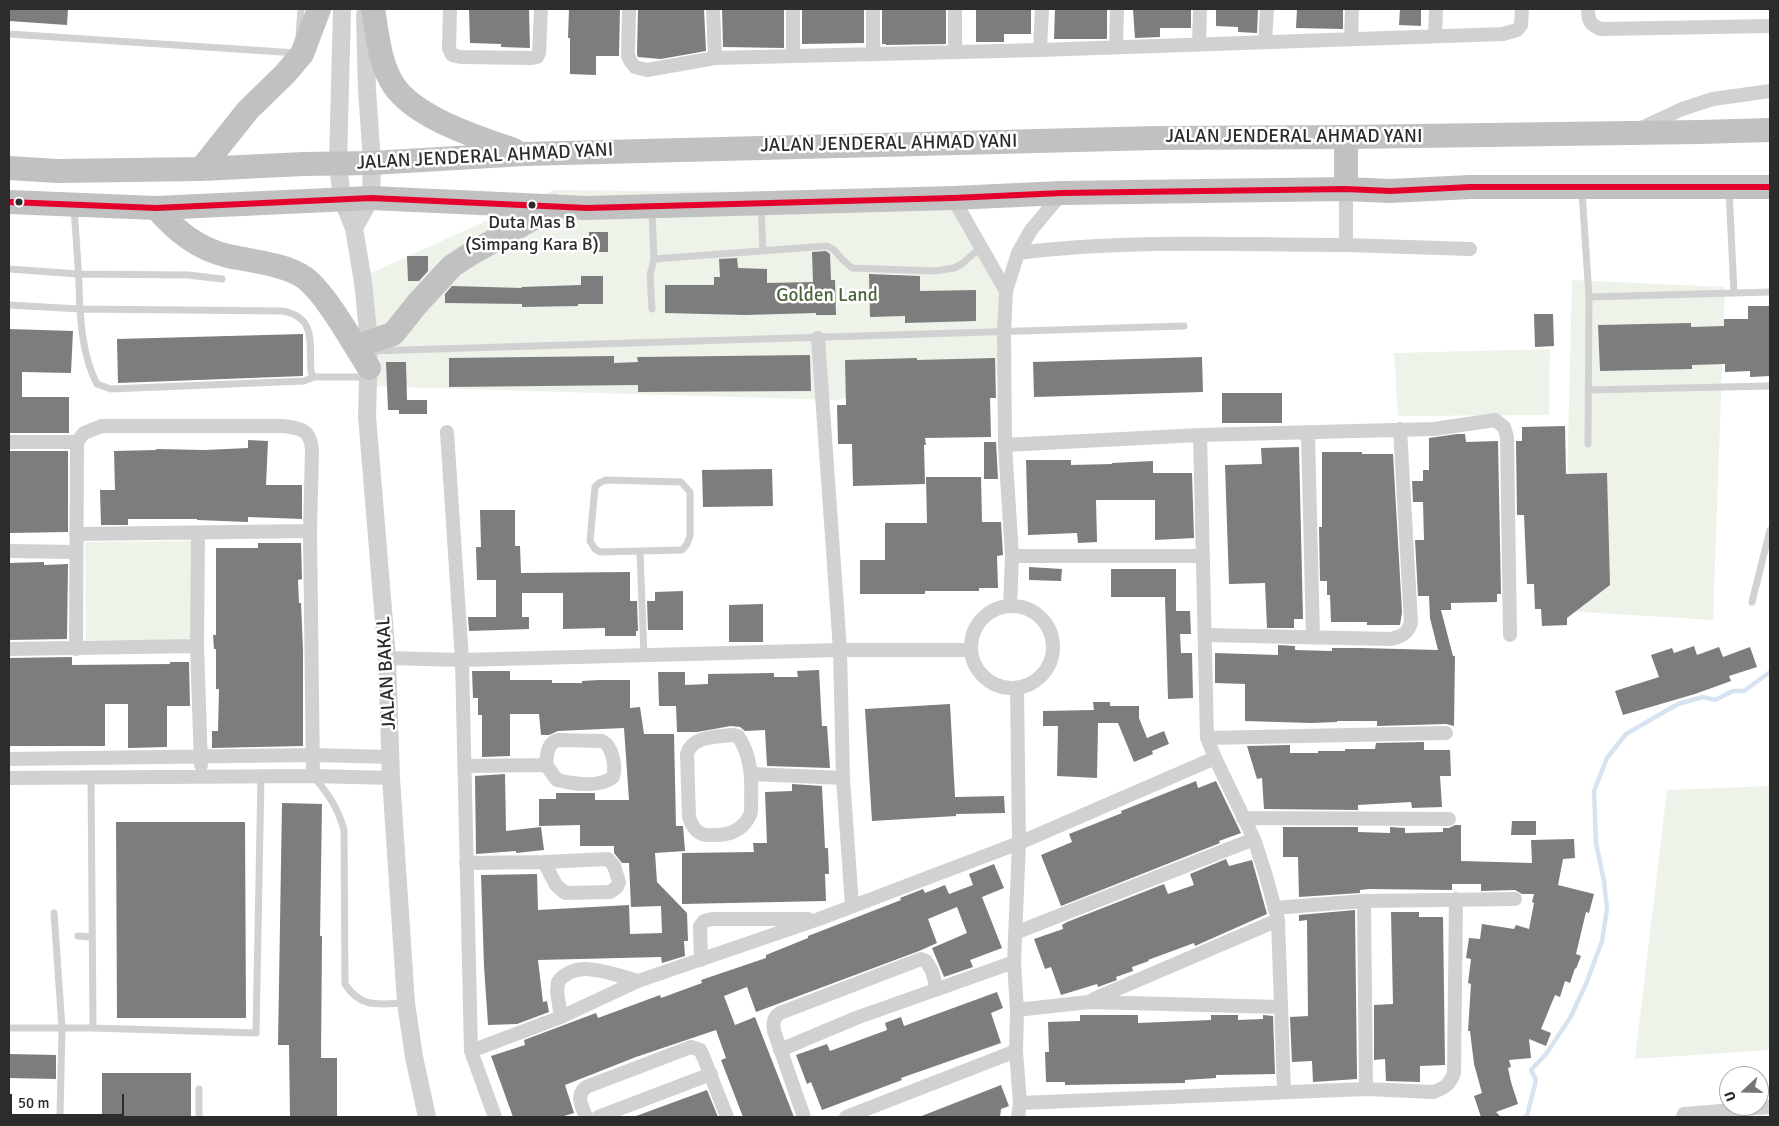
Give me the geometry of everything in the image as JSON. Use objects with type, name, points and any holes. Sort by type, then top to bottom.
[{"type":"highway","points":[[201,169],[248,110],[285,74],[302,54],[319,9]]},
{"type":"highway","points":[[373,9],[380,54],[390,80],[406,99],[436,120],[524,154]]},
{"type":"highway","name":"JALAN JENDERAL AHMAD YANI","points":[[9,168],[57,171],[201,169],[372,163],[524,154],[1156,138],[1770,130]]},
{"type":"highway","points":[[1346,137],[1346,189]]},
{"type":"highway","name":"JALAN JENDERAL AHMAD YANI","points":[[9,202],[156,208],[371,198],[556,205],[587,208],[953,198],[1062,193],[1346,189],[1390,191],[1470,187],[1770,187]]},
{"type":"highway","points":[[156,208],[174,228],[200,246],[225,256],[281,267],[304,278],[329,306],[369,360],[452,266],[556,205]]},
{"type":"street","name":"JALAN BAKAL","points":[[342,9],[338,164],[342,199],[354,228],[363,282],[369,360],[367,416],[387,658],[391,778],[406,1003],[416,1066],[427,1117]]},
{"type":"street","points":[[354,228],[371,198],[372,163],[367,90],[365,9]]},
{"type":"street","points":[[450,9],[449,48],[452,55],[461,57],[532,58],[537,57],[539,53],[541,9]]},
{"type":"street","points":[[629,9],[628,56],[635,68],[647,70],[715,58],[1040,50],[1503,34],[1517,30],[1520,24],[1522,9]]},
{"type":"street","points":[[713,9],[715,58]]},
{"type":"street","points":[[793,9],[793,56]]},
{"type":"street","points":[[873,9],[873,53]]},
{"type":"street","points":[[955,9],[955,51]]},
{"type":"street","points":[[1040,50],[1042,9]]},
{"type":"street","points":[[1116,47],[1117,9]]},
{"type":"street","points":[[1199,44],[1200,9]]},
{"type":"street","points":[[1265,41],[1268,9]]},
{"type":"street","points":[[1351,39],[1352,9]]},
{"type":"street","points":[[1435,36],[1436,9]]},
{"type":"street","points":[[1588,9],[1588,19],[1592,25],[1601,30],[1770,26]]},
{"type":"street","points":[[1630,133],[1682,109],[1713,99],[1770,91]]},
{"type":"street","points":[[1346,189],[1346,246]]},
{"type":"street","points":[[1010,606],[1012,556],[1005,445],[1004,332],[1006,291],[1018,253],[1031,230],[1062,193]]},
{"type":"street","points":[[953,198],[1006,291]]},
{"type":"street","points":[[1018,253],[1084,246],[1174,244],[1470,249]]},
{"type":"street","points":[[818,338],[840,650],[843,778],[852,906]]},
{"type":"street","points":[[1005,445],[1200,435],[1308,434],[1434,429],[1495,420],[1504,427],[1507,437],[1510,635]]},
{"type":"street","points":[[76,649],[77,442],[84,433],[102,426],[282,426],[304,430],[311,439],[312,449],[310,531],[314,776]]},
{"type":"street","points":[[1205,636],[1391,639],[1408,632],[1411,623],[1400,429]]},
{"type":"street","points":[[447,432],[462,660],[471,1051],[495,1117]]},
{"type":"street","points":[[1308,434],[1313,638]]},
{"type":"street","points":[[1200,435],[1207,738],[1254,839],[1276,914],[1284,1092]]},
{"type":"street","points":[[9,442],[77,442]]},
{"type":"street","points":[[76,534],[310,531]]},
{"type":"street","points":[[198,533],[197,646],[200,776]]},
{"type":"street","points":[[9,551],[76,552]]},
{"type":"street","points":[[1012,556],[1203,556]]},
{"type":"street","points":[[1010,606],[1024,608],[1036,614],[1046,624],[1052,637],[1053,651],[1049,664],[1041,676],[1030,684],[1017,688],[1004,688],[991,683],[981,674],[974,663],[971,650],[972,637],[977,624],[997,608],[1010,606]]},
{"type":"street","points":[[9,650],[197,646]]},
{"type":"street","points":[[387,658],[462,660],[840,650],[971,650]]},
{"type":"street","points":[[1017,688],[1018,843],[1014,962],[1016,1051],[1020,1103],[1018,1117]]},
{"type":"street","points":[[1207,738],[1446,732]]},
{"type":"street","points":[[738,736],[742,742],[752,774],[751,813],[746,822],[735,832],[727,835],[705,835],[698,833],[689,817],[687,754],[689,748],[695,742],[707,738],[738,736]]},
{"type":"street","points":[[554,741],[602,741],[607,743],[610,748],[615,771],[613,777],[603,782],[584,784],[557,780],[546,765],[549,747],[554,741]]},
{"type":"street","points":[[9,759],[313,755],[390,756]]},
{"type":"street","points":[[471,1051],[561,1017],[638,982],[820,918],[1018,843],[1215,758]]},
{"type":"street","points":[[464,766],[546,765]]},
{"type":"street","points":[[752,774],[843,778]]},
{"type":"street","points":[[9,778],[314,776],[391,778]]},
{"type":"street","points":[[1243,818],[1449,819]]},
{"type":"street","points":[[1015,933],[1254,839]]},
{"type":"street","points":[[466,863],[608,859],[614,866],[620,882],[610,892],[565,893],[556,885],[544,862]]},
{"type":"street","points":[[1020,1103],[1366,1089],[1433,1092],[1444,1089],[1450,1083],[1454,1073],[1456,899]]},
{"type":"street","points":[[1088,1002],[1276,914],[1364,900],[1515,899]]},
{"type":"street","points":[[1364,900],[1366,1089]]},
{"type":"street","points":[[701,960],[700,926],[704,921],[712,919],[820,918]]},
{"type":"street","points":[[804,1117],[780,1050],[773,1024],[776,1016],[915,960],[921,959],[926,961],[932,971],[937,989]]},
{"type":"street","points":[[780,1050],[856,1018],[1014,962]]},
{"type":"street","points":[[561,1017],[557,992],[558,982],[568,972],[582,968],[638,982]]},
{"type":"street","points":[[1016,1010],[1088,1002],[1281,1007]]},
{"type":"street","points":[[586,1117],[579,1097],[581,1091],[586,1087],[691,1047],[700,1050],[727,1117]]},
{"type":"street","points":[[846,1117],[1016,1051]]},
{"type":"street","points":[[598,1117],[711,1074]]},
{"type":"street","points":[[1683,1117],[1684,1114],[1770,1107]]},
{"type":"lane","points":[[9,34],[298,53],[301,9]]},
{"type":"lane","points":[[1582,187],[1589,297],[1588,444]]},
{"type":"lane","points":[[1729,188],[1734,292]]},
{"type":"lane","points":[[761,203],[763,251]]},
{"type":"lane","points":[[652,205],[654,259],[650,275],[652,309]]},
{"type":"lane","points":[[74,206],[80,310],[86,352],[92,376],[97,384],[111,389],[304,381],[369,360],[818,338],[1184,326]]},
{"type":"lane","points":[[654,259],[827,246],[834,250],[852,268],[935,270],[954,268],[962,264],[981,246]]},
{"type":"lane","points":[[9,269],[78,274],[188,275],[222,279]]},
{"type":"lane","points":[[1589,297],[1770,292]]},
{"type":"lane","points":[[9,305],[80,310],[292,312],[302,318],[308,327],[314,378]]},
{"type":"lane","points":[[1588,390],[1770,386]]},
{"type":"lane","points":[[606,480],[682,482],[690,492],[690,536],[687,544],[682,550],[640,552],[600,552],[595,549],[590,541],[595,488],[599,483],[606,480]]},
{"type":"lane","points":[[1752,602],[1770,530]]},
{"type":"lane","points":[[640,552],[644,656]]},
{"type":"lane","points":[[91,776],[93,1028]]},
{"type":"lane","points":[[9,1028],[93,1028],[256,1033],[260,776]]},
{"type":"lane","points":[[314,776],[330,796],[340,814],[344,830],[345,984],[360,1001],[370,1004],[406,1003]]},
{"type":"lane","points":[[54,913],[62,1028],[60,1117]]},
{"type":"lane","points":[[78,936],[92,937]]},
{"type":"lane","points":[[199,1090],[200,1117]]},
{"type":"green space","name":"Golden Land","points":[[554,190],[952,194],[1007,288],[1008,373],[835,400],[363,386],[358,279]]},
{"type":"green space","points":[[1572,280],[1725,287],[1713,620],[1564,611]]},
{"type":"green space","points":[[1550,349],[1549,415],[1398,416],[1394,353]]},
{"type":"green space","points":[[193,541],[194,640],[86,640],[85,542]]},
{"type":"green space","points":[[1770,786],[1770,1050],[1635,1059],[1667,790]]},
{"type":"building","points":[[9,9],[68,9],[67,25],[9,21]]},
{"type":"building","points":[[469,9],[529,9],[530,48],[501,47],[501,44],[470,43]]},
{"type":"building","points":[[569,9],[620,9],[619,56],[596,56],[596,75],[570,74]]},
{"type":"building","points":[[638,9],[704,9],[706,51],[661,59],[638,57]]},
{"type":"building","points":[[722,9],[784,9],[784,48],[723,47]]},
{"type":"building","points":[[802,9],[864,9],[864,43],[802,44]]},
{"type":"building","points":[[882,9],[946,9],[946,44],[882,44]]},
{"type":"building","points":[[976,9],[1031,9],[1031,34],[1004,34],[1004,42],[976,42]]},
{"type":"building","points":[[1055,9],[1107,9],[1107,39],[1054,39]]},
{"type":"building","points":[[1133,9],[1191,10],[1191,28],[1160,28],[1160,37],[1135,38]]},
{"type":"building","points":[[1216,9],[1258,9],[1257,33],[1238,32],[1238,27],[1216,26]]},
{"type":"building","points":[[1297,9],[1343,9],[1343,29],[1296,28]]},
{"type":"building","points":[[1400,9],[1421,9],[1421,26],[1399,25]]},
{"type":"building","points":[[589,232],[608,232],[608,252],[589,252]]},
{"type":"building","points":[[826,251],[830,254],[831,280],[835,280],[836,315],[816,315],[816,313],[745,315],[665,313],[665,285],[714,285],[714,277],[720,277],[719,259],[737,258],[738,268],[767,269],[767,283],[813,282],[812,252]]},
{"type":"building","points":[[407,256],[428,256],[428,271],[419,281],[408,281]]},
{"type":"building","points":[[869,274],[920,276],[920,291],[976,290],[976,321],[905,323],[905,316],[870,317]]},
{"type":"building","points":[[581,276],[603,276],[603,304],[522,307],[522,304],[445,303],[445,294],[452,286],[522,288],[581,285]]},
{"type":"building","points":[[1748,306],[1770,306],[1770,376],[1750,377],[1750,371],[1725,372],[1725,364],[1692,365],[1692,369],[1600,371],[1598,325],[1691,323],[1691,327],[1724,326],[1724,319],[1748,319]]},
{"type":"building","points":[[1534,314],[1553,314],[1554,346],[1535,347]]},
{"type":"building","points":[[9,329],[73,331],[71,373],[22,372],[22,397],[69,397],[69,433],[9,433]]},
{"type":"building","points":[[303,334],[303,376],[118,383],[117,339]]},
{"type":"building","points":[[810,355],[811,391],[638,392],[638,385],[449,387],[449,358],[614,356],[614,363],[638,362],[637,357]]},
{"type":"building","points":[[1202,357],[1203,392],[1034,397],[1033,362]]},
{"type":"building","points":[[917,358],[917,360],[995,358],[996,398],[990,398],[991,437],[925,438],[925,484],[853,486],[852,444],[838,444],[837,405],[846,405],[845,360]]},
{"type":"building","points":[[386,362],[406,362],[407,400],[427,400],[427,414],[399,414],[399,410],[388,410]]},
{"type":"building","points":[[1222,393],[1282,393],[1282,423],[1222,423]]},
{"type":"building","points":[[1565,426],[1566,474],[1607,473],[1610,585],[1567,618],[1567,625],[1542,626],[1541,609],[1535,609],[1534,584],[1527,584],[1524,515],[1517,515],[1516,441],[1522,441],[1522,427]]},
{"type":"building","points":[[1465,434],[1466,442],[1498,441],[1501,594],[1497,594],[1497,602],[1451,603],[1451,610],[1441,610],[1453,656],[1455,656],[1454,726],[1446,724],[1377,726],[1377,721],[1311,723],[1245,721],[1245,684],[1215,683],[1215,653],[1278,655],[1278,645],[1295,646],[1295,650],[1332,651],[1332,648],[1360,648],[1438,650],[1430,618],[1429,596],[1418,596],[1415,540],[1424,540],[1423,502],[1413,502],[1412,481],[1423,481],[1423,470],[1429,470],[1429,438]]},
{"type":"building","points":[[248,440],[268,441],[266,485],[302,485],[302,519],[248,517],[248,522],[197,519],[128,519],[128,525],[101,525],[100,490],[115,490],[114,451],[248,448]]},
{"type":"building","points":[[984,442],[996,442],[998,479],[984,479]]},
{"type":"building","points":[[1299,447],[1303,619],[1294,619],[1294,628],[1267,628],[1265,583],[1229,584],[1225,465],[1262,464],[1261,448]]},
{"type":"building","points":[[9,451],[68,451],[68,532],[9,533]]},
{"type":"building","points":[[1322,452],[1393,454],[1402,612],[1400,625],[1367,625],[1367,622],[1331,622],[1330,595],[1327,595],[1327,581],[1320,581],[1319,527],[1322,527]]},
{"type":"building","points":[[1026,460],[1071,460],[1071,465],[1153,461],[1153,473],[1192,473],[1194,538],[1155,540],[1155,500],[1096,500],[1097,542],[1078,543],[1077,533],[1028,535]]},
{"type":"building","points":[[772,469],[773,506],[703,507],[702,470]]},
{"type":"building","points":[[926,477],[981,477],[982,522],[1001,522],[1003,555],[997,556],[998,588],[979,588],[979,591],[925,591],[925,594],[860,594],[860,560],[885,560],[885,523],[927,523]]},
{"type":"building","points":[[480,510],[515,510],[515,546],[520,546],[521,573],[630,572],[630,601],[637,601],[638,631],[636,631],[636,636],[605,636],[605,628],[563,629],[563,593],[522,593],[522,617],[529,617],[529,629],[469,631],[468,617],[496,617],[496,580],[477,580],[476,547],[481,547]]},
{"type":"building","points":[[258,543],[301,543],[302,579],[298,580],[303,650],[303,746],[212,748],[212,731],[218,731],[219,689],[216,689],[216,649],[214,649],[213,635],[216,635],[216,548],[258,548]]},
{"type":"building","points":[[44,562],[44,565],[68,564],[67,639],[9,640],[9,563]]},
{"type":"building","points":[[1029,567],[1062,569],[1061,581],[1029,580]]},
{"type":"building","points":[[1111,569],[1176,569],[1176,611],[1190,611],[1191,634],[1180,634],[1181,653],[1192,653],[1193,698],[1168,699],[1165,597],[1111,597]]},
{"type":"building","points":[[683,591],[683,630],[648,630],[647,601],[655,601],[655,592]]},
{"type":"building","points":[[763,604],[763,642],[729,642],[729,605]]},
{"type":"building","points":[[1694,646],[1697,655],[1719,647],[1723,657],[1750,647],[1757,667],[1729,676],[1731,681],[1695,694],[1623,715],[1615,691],[1659,677],[1651,655],[1672,648],[1674,653]]},
{"type":"building","points":[[72,657],[72,665],[170,664],[170,662],[189,662],[190,706],[167,706],[167,747],[128,748],[128,704],[105,704],[105,746],[9,746],[9,658]]},
{"type":"building","points":[[819,670],[822,726],[827,726],[830,768],[767,766],[765,730],[745,731],[740,727],[731,726],[697,732],[677,732],[676,706],[659,706],[658,672],[685,672],[685,685],[708,684],[708,674],[774,673],[774,677],[798,677],[797,671]]},
{"type":"building","points":[[472,671],[510,671],[510,680],[552,680],[552,683],[630,680],[630,708],[640,707],[644,734],[674,734],[676,826],[683,826],[685,851],[655,853],[657,882],[687,913],[688,941],[684,941],[685,956],[662,963],[661,957],[538,960],[543,1002],[547,1001],[549,1012],[517,1024],[488,1025],[481,875],[537,874],[538,910],[629,905],[630,934],[662,933],[661,906],[631,907],[629,863],[622,863],[614,853],[614,846],[580,846],[580,825],[539,826],[539,799],[556,799],[556,793],[595,793],[595,800],[629,800],[624,728],[558,731],[549,735],[541,735],[539,714],[510,714],[510,756],[482,757],[482,715],[478,715],[478,698],[473,698]]},
{"type":"building","points":[[1093,702],[1110,702],[1110,706],[1139,706],[1139,718],[1147,738],[1164,731],[1169,744],[1152,751],[1153,754],[1134,762],[1118,723],[1098,723],[1097,778],[1057,776],[1058,726],[1043,726],[1043,711],[1094,710]]},
{"type":"building","points":[[950,704],[955,797],[1004,796],[1005,813],[956,814],[956,816],[872,821],[865,709]]},
{"type":"building","points":[[1424,742],[1424,750],[1450,750],[1451,776],[1440,776],[1442,807],[1412,808],[1411,802],[1358,805],[1358,810],[1264,809],[1262,778],[1257,779],[1247,746],[1290,745],[1290,753],[1318,753],[1318,751],[1345,751],[1345,749],[1375,749],[1376,743]]},
{"type":"building","points":[[505,774],[506,831],[541,827],[544,850],[476,854],[475,776]]},
{"type":"building","points":[[1196,781],[1198,788],[1216,781],[1241,833],[1061,906],[1041,855],[1072,842],[1069,834]]},
{"type":"building","points":[[792,784],[822,786],[825,848],[828,848],[829,874],[825,874],[826,901],[682,904],[682,853],[754,852],[753,843],[767,843],[765,792],[792,791]]},
{"type":"building","points":[[282,803],[322,804],[321,1058],[337,1058],[337,1117],[290,1117],[289,1045],[278,1045]]},
{"type":"building","points":[[1512,821],[1536,821],[1536,835],[1511,835]]},
{"type":"building","points":[[116,822],[245,822],[246,1018],[117,1018]]},
{"type":"building","points":[[1461,825],[1461,861],[1532,863],[1531,840],[1574,839],[1575,858],[1563,859],[1558,885],[1594,894],[1589,913],[1586,912],[1576,954],[1581,956],[1576,969],[1570,983],[1565,981],[1560,997],[1555,995],[1541,1029],[1551,1033],[1546,1046],[1529,1039],[1531,1058],[1509,1060],[1511,1067],[1508,1068],[1518,1104],[1496,1112],[1501,1117],[1481,1117],[1474,1096],[1482,1093],[1474,1064],[1470,1031],[1468,1031],[1471,984],[1468,983],[1471,959],[1466,958],[1469,938],[1480,939],[1482,924],[1514,929],[1516,925],[1529,929],[1534,894],[1522,894],[1515,890],[1481,891],[1481,884],[1452,884],[1452,890],[1369,889],[1360,890],[1360,893],[1299,897],[1298,857],[1283,857],[1283,827],[1358,827],[1358,832],[1390,833],[1390,827],[1405,828],[1405,833],[1443,832],[1443,828]]},
{"type":"building","points":[[1226,859],[1229,866],[1252,860],[1267,914],[1195,946],[1194,943],[1132,967],[1133,971],[1116,977],[1117,980],[1098,987],[1097,984],[1061,995],[1051,967],[1045,969],[1034,939],[1063,929],[1062,925],[1067,922],[1164,884],[1168,894],[1194,885],[1190,874]]},
{"type":"building","points":[[994,864],[1004,888],[982,897],[1002,948],[970,960],[973,967],[944,977],[932,948],[967,933],[957,907],[928,919],[937,943],[919,951],[756,1012],[747,987],[724,996],[735,1025],[755,1017],[794,1117],[743,1117],[721,1060],[726,1058],[716,1030],[636,1057],[565,1085],[574,1113],[561,1117],[513,1117],[491,1056],[525,1045],[524,1040],[596,1013],[598,1018],[660,995],[661,998],[702,983],[701,980],[766,958],[766,955],[808,938],[808,936],[901,900],[900,898],[923,889],[925,893],[945,885],[949,894],[973,885],[969,874]]},
{"type":"building","points":[[1355,910],[1357,1079],[1313,1082],[1312,1061],[1292,1062],[1290,1017],[1308,1016],[1307,920],[1299,921],[1299,915]]},
{"type":"building","points":[[1391,912],[1419,912],[1419,917],[1443,917],[1445,1065],[1420,1066],[1420,1082],[1386,1081],[1385,1059],[1374,1060],[1374,1005],[1393,1004]]},
{"type":"building","points":[[997,992],[1003,1008],[991,1013],[1001,1043],[901,1078],[902,1080],[822,1110],[811,1082],[807,1084],[796,1055],[827,1044],[830,1051],[887,1030],[885,1023],[901,1017],[904,1026]]},
{"type":"building","points":[[1080,1015],[1138,1015],[1138,1023],[1211,1020],[1211,1015],[1238,1015],[1238,1020],[1263,1019],[1263,1015],[1273,1016],[1275,1074],[1216,1075],[1216,1078],[1185,1080],[1185,1083],[1065,1085],[1065,1082],[1046,1082],[1045,1052],[1049,1052],[1048,1022],[1080,1021]]},
{"type":"building","points":[[9,1054],[56,1055],[56,1079],[9,1078]]},
{"type":"building","points":[[102,1073],[191,1073],[191,1117],[102,1117]]},
{"type":"building","points":[[1001,1085],[1009,1106],[1001,1109],[1000,1117],[919,1117]]},
{"type":"building","points":[[707,1090],[718,1117],[636,1117],[636,1116]]},
{"type":"waterway","points":[[1525,1117],[1527,1116],[1536,1080],[1531,1070],[1546,1054],[1570,1018],[1586,984],[1602,941],[1607,909],[1604,881],[1596,843],[1594,791],[1607,758],[1626,734],[1678,704],[1703,697],[1715,700],[1733,691],[1744,691],[1770,672]]},
{"type":"transit line","points":[[9,202],[156,208],[371,198],[587,208],[953,198],[1062,193],[1346,189],[1390,191],[1470,187],[1770,187]]},
{"type":"place","name":"Duta Mas B (Simpang Kara B)","points":[[532,205]]}]
